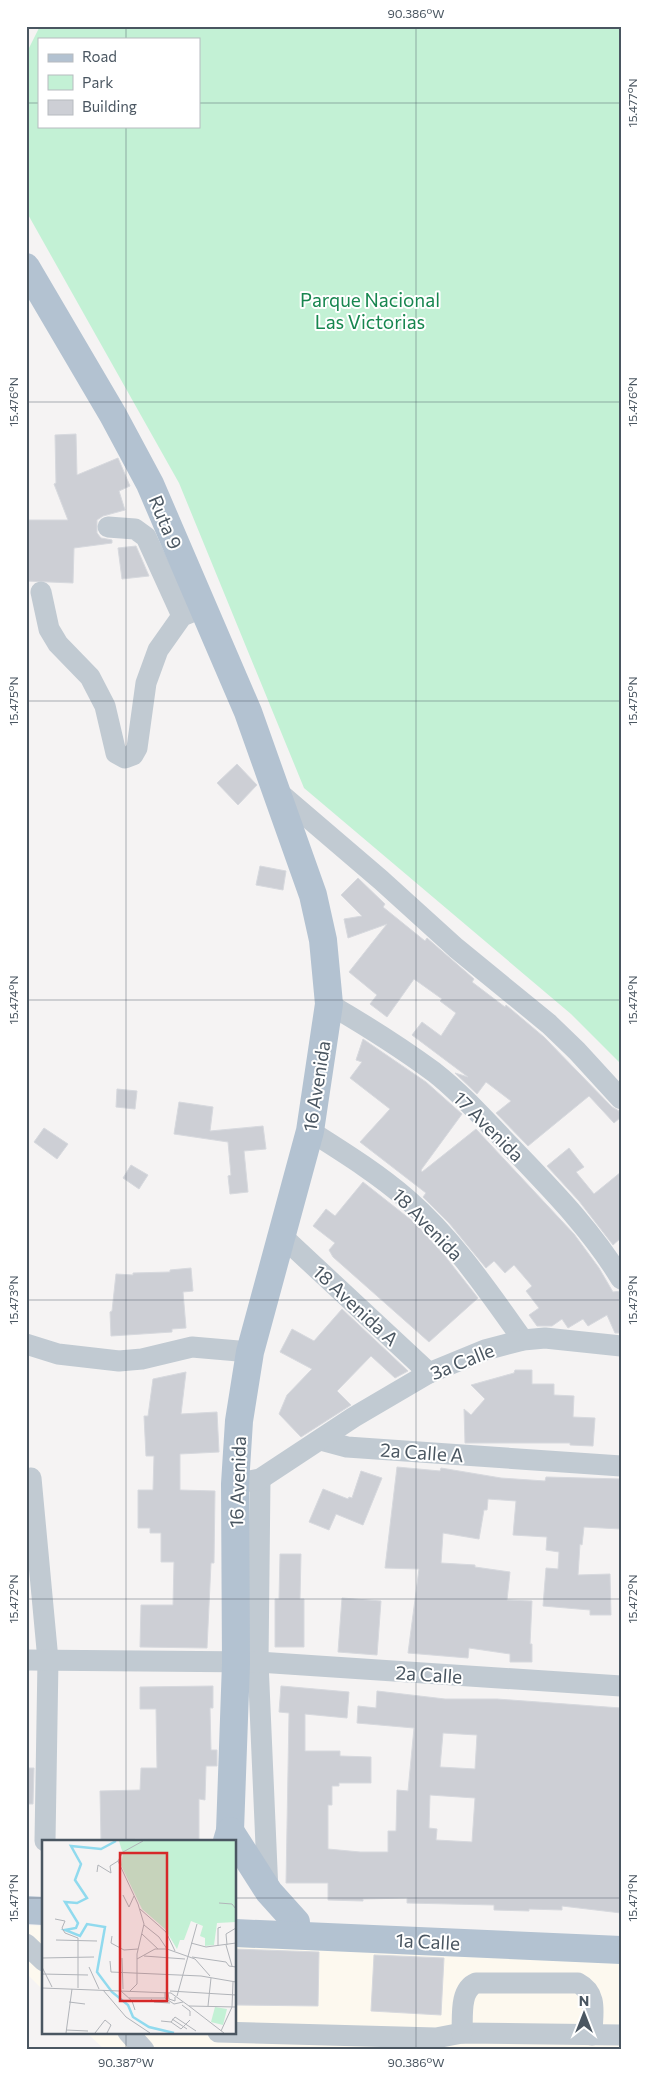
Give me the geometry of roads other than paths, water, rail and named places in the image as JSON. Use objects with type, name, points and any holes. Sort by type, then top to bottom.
[{"type":"main road","name":"Ruta 9","points":[[26,267],[113,415],[150,484],[193,612],[248,712],[277,791]]},
{"type":"main road","name":"16 Avenida","points":[[228,1836],[247,1662],[248,1481],[239,1421],[250,1352],[283,1237],[310,1131],[329,1004],[323,940],[313,895],[277,791]]},
{"type":"main road","points":[[236,1847],[296,1929]]},
{"type":"main road","points":[[26,1910],[42,1911]]},
{"type":"main road","name":"1a Calle","points":[[236,1920],[296,1929],[621,1950]]},
{"type":"main road","points":[[26,1923],[42,1924]]},
{"type":"main road","name":"1a Calle","points":[[236,1933],[296,1929],[621,1935]]},
{"type":"street","points":[[41,592],[50,629],[58,644],[90,677],[105,706],[116,753],[125,758],[133,755],[137,748],[146,683],[158,650],[193,612],[146,537],[130,528],[108,527]]},
{"type":"street","points":[[277,791],[381,880],[456,948],[549,1024],[621,1099]]},
{"type":"street","name":"17 Avenida","points":[[329,1004],[369,1028],[434,1073],[454,1090],[548,1185],[611,1263],[621,1279]]},
{"type":"street","name":"18 Avenida","points":[[310,1131],[384,1180],[434,1225],[489,1293],[523,1340]]},
{"type":"street","name":"18 Avenida A","points":[[283,1237],[429,1373]]},
{"type":"street","name":"3a Calle","points":[[321,1440],[354,1416],[429,1373],[485,1350],[523,1340],[552,1339],[621,1346]]},
{"type":"street","points":[[26,1344],[58,1354],[118,1361],[142,1359],[192,1347],[250,1352]]},
{"type":"street","points":[[248,1481],[321,1440]]},
{"type":"street","name":"2a Calle A","points":[[321,1440],[347,1447],[621,1466]]},
{"type":"street","points":[[31,1478],[48,1660],[45,1840]]},
{"type":"street","name":"2a Calle","points":[[26,1660],[247,1662],[621,1686]]},
{"type":"street","name":"16 Avenida","points":[[247,1662],[268,1892]]},
{"type":"street","points":[[26,1944],[42,1959]]},
{"type":"street","points":[[462,2033],[465,1994],[470,1986],[476,1984],[578,1984],[586,1987],[593,1999],[592,2035]]},
{"type":"street","points":[[236,2033],[437,2044],[462,2033],[621,2036]]},
{"type":"street","points":[[130,2034],[144,2050]]},
{"type":"park label","name":"Parque Nacional Las Victorias","points":[[370,310]]}]
